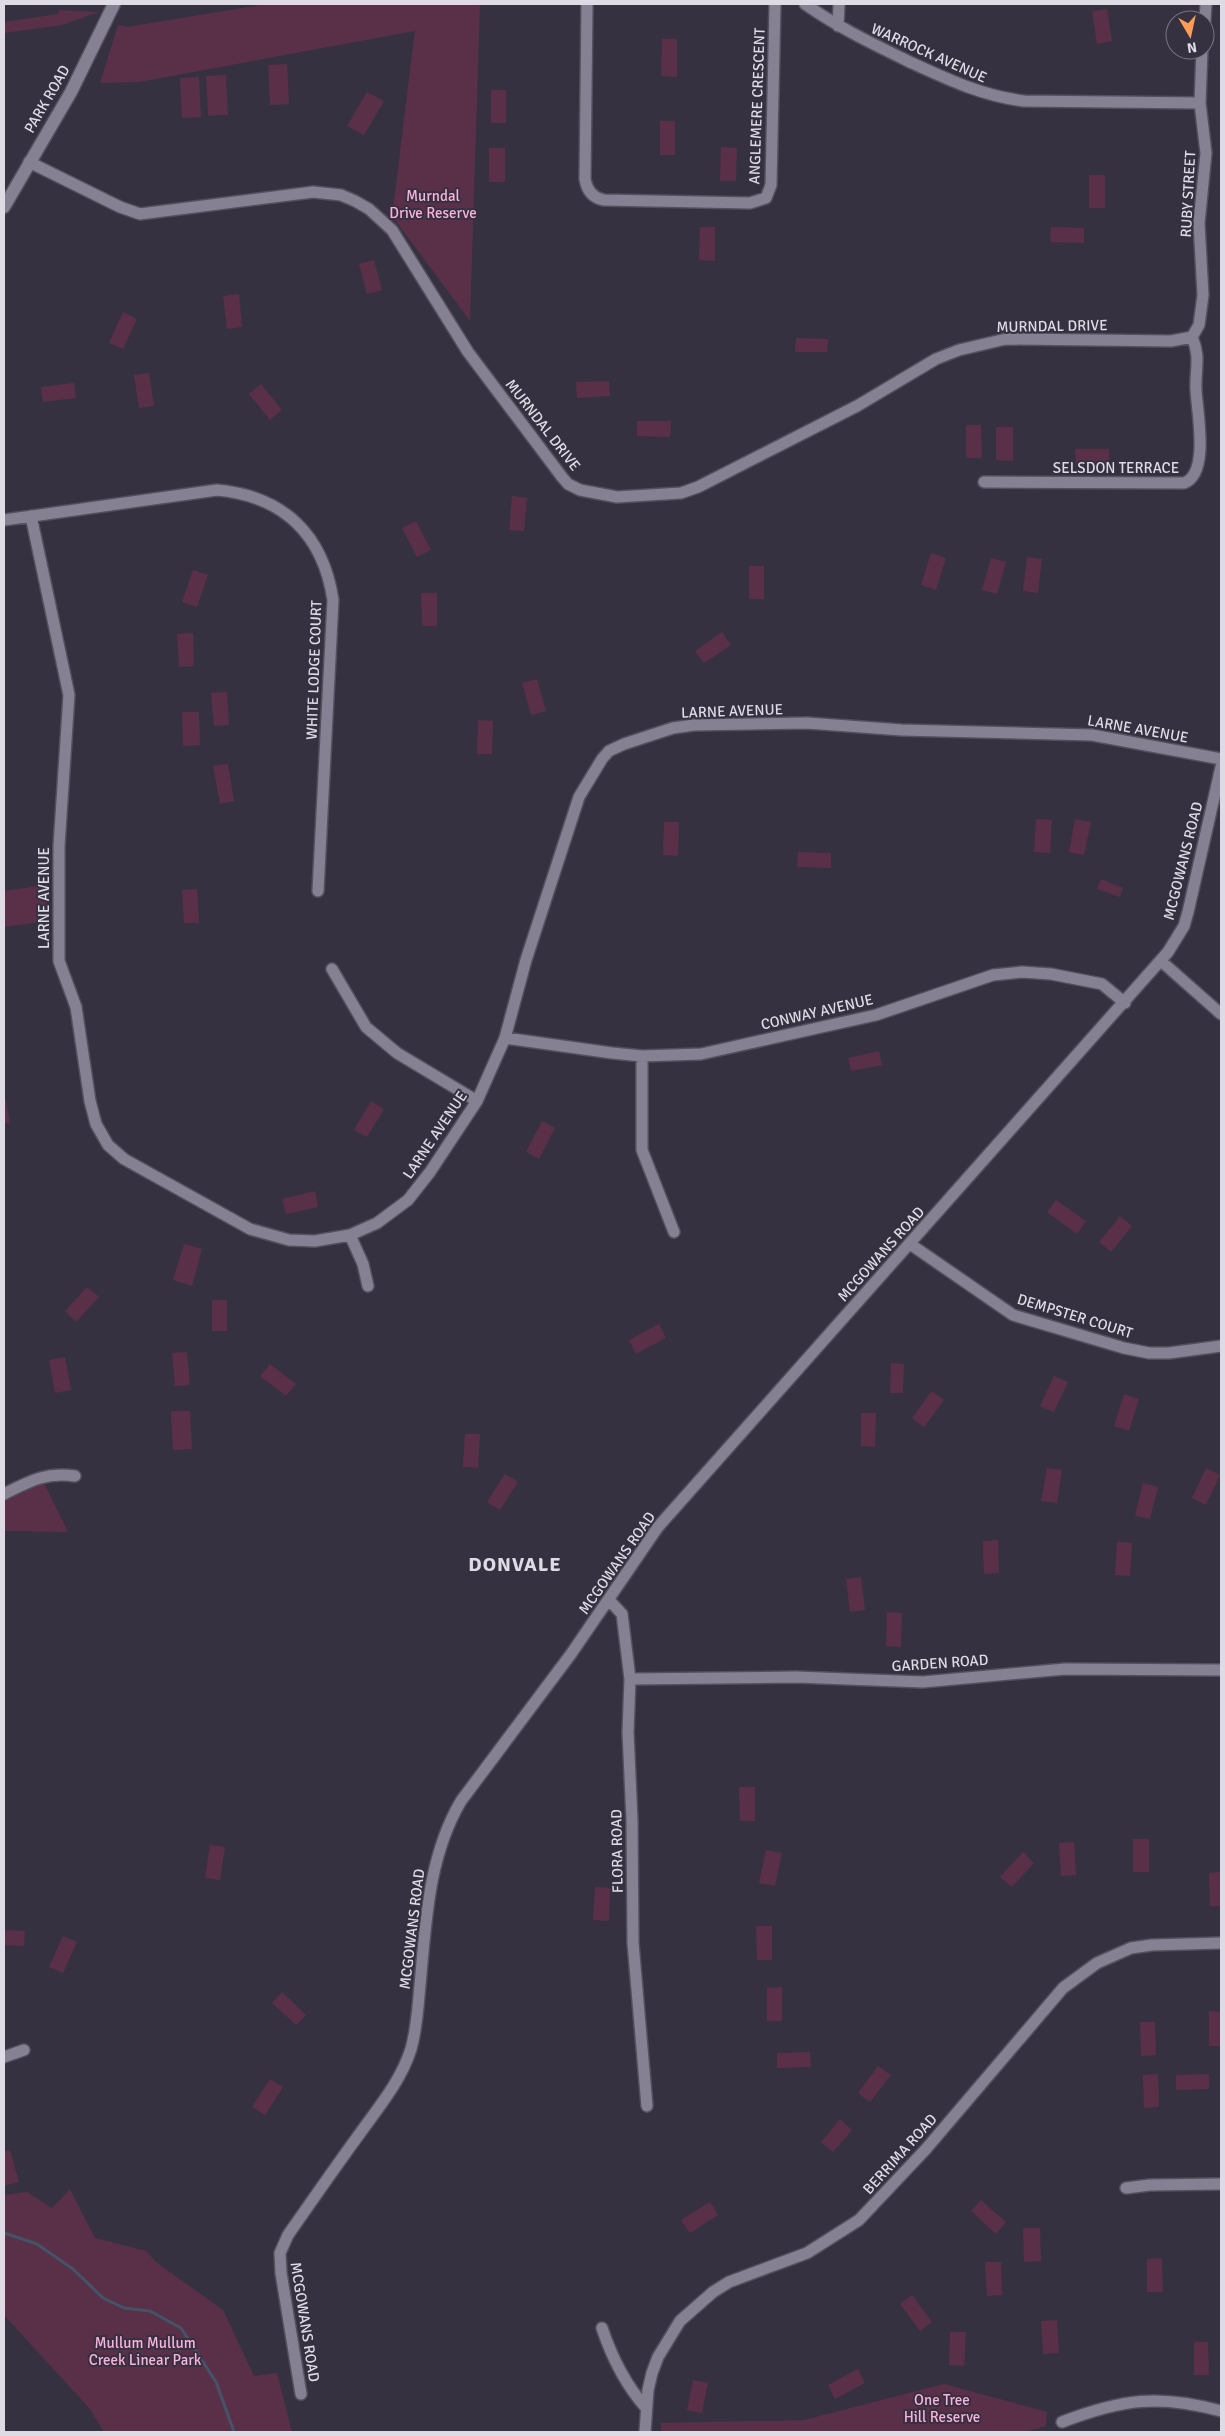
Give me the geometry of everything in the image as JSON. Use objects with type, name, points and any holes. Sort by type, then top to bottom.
[{"type":"street","name":"PARK ROAD","points":[[5,203],[71,92],[114,4]]},
{"type":"street","name":"ANGLEMERE CRESCENT","points":[[588,4],[585,179],[589,191],[599,199],[614,201],[750,203],[766,198],[771,185],[776,4]]},
{"type":"street","name":"WARROCK AVENUE","points":[[805,4],[838,26],[964,87],[1000,98],[1024,101],[1200,103]]},
{"type":"street","points":[[838,26],[839,4]]},
{"type":"street","name":"RUBY STREET","points":[[1192,337],[1199,325],[1203,295],[1199,223],[1206,153],[1200,103],[1202,60]]},
{"type":"street","name":"MURNDAL DRIVE","points":[[29,162],[120,207],[140,214],[313,192],[341,195],[369,208],[392,230],[468,352],[568,484],[580,490],[617,497],[647,497],[687,492],[887,389],[936,359],[982,343],[1036,338],[1177,341],[1192,337]]},
{"type":"street","name":"SELSDON TERRACE","points":[[984,482],[1184,483],[1190,481],[1196,473],[1201,437],[1196,391],[1198,356],[1192,337]]},
{"type":"street","name":"WHITE LODGE COURT","points":[[4,520],[217,490],[235,492],[262,499],[280,509],[310,538],[319,552],[327,571],[333,600],[318,891]]},
{"type":"street","name":"LARNE AVENUE","points":[[32,516],[69,695],[59,846],[58,954],[76,1007],[90,1101],[96,1124],[108,1145],[124,1159],[250,1228],[276,1237],[303,1241],[328,1240],[350,1235],[377,1223],[408,1200],[422,1184],[477,1101],[504,1038],[528,952],[579,797],[584,785],[610,751],[624,744],[688,726],[807,723],[902,730],[1092,735],[1221,759]]},
{"type":"street","name":"MCGOWANS ROAD","points":[[301,2394],[280,2268],[280,2253],[283,2244],[391,2090],[406,2064],[412,2046],[417,2015],[432,1879],[450,1819],[461,1801],[610,1601],[658,1527],[1161,961],[1184,926],[1221,770]]},
{"type":"street","points":[[1161,961],[1221,1014]]},
{"type":"street","points":[[332,969],[366,1027],[397,1053],[477,1101]]},
{"type":"street","name":"CONWAY AVENUE","points":[[504,1038],[642,1056],[701,1054],[876,1015],[993,975],[1009,972],[1044,973],[1095,982],[1107,987],[1125,1003]]},
{"type":"street","points":[[642,1056],[642,1150],[674,1232]]},
{"type":"street","points":[[350,1235],[362,1264],[368,1286]]},
{"type":"street","name":"DEMPSTER COURT","points":[[910,1244],[1013,1315],[1124,1348],[1149,1353],[1169,1353],[1221,1346]]},
{"type":"street","points":[[4,1494],[40,1476],[60,1474],[75,1476]]},
{"type":"street","name":"FLORA ROAD","points":[[610,1601],[619,1608],[622,1614],[630,1679],[628,1748],[632,1820],[633,1943],[647,2106]]},
{"type":"street","name":"GARDEN ROAD","points":[[630,1679],[796,1678],[922,1682],[1066,1669],[1221,1670]]},
{"type":"street","name":"BERRIMA ROAD","points":[[645,2432],[648,2390],[658,2357],[672,2333],[687,2314],[713,2292],[729,2282],[808,2253],[859,2220],[926,2149],[1063,1988],[1096,1963],[1131,1948],[1152,1945],[1221,1943]]},
{"type":"street","points":[[4,2057],[24,2050]]},
{"type":"street","points":[[1126,2188],[1150,2185],[1221,2184]]},
{"type":"street","points":[[602,2328],[610,2351],[622,2374],[633,2393],[646,2408]]},
{"type":"street","points":[[1062,2422],[1117,2403],[1146,2400],[1196,2404],[1221,2411]]},
{"type":"green space","name":"Murndal Drive Reserve","points":[[266,4],[480,4],[470,321],[392,216],[415,31],[139,82],[100,83],[118,25],[127,27]]},
{"type":"green space","points":[[1107,9],[1112,41],[1097,44],[1092,11]]},
{"type":"green space","points":[[59,10],[99,12],[62,25],[4,33],[4,22],[58,14]]},
{"type":"green space","points":[[662,39],[677,39],[677,77],[661,76]]},
{"type":"green space","points":[[287,64],[289,104],[270,105],[268,65]]},
{"type":"green space","points":[[226,75],[228,115],[208,116],[206,76]]},
{"type":"green space","points":[[199,77],[201,117],[182,118],[180,78]]},
{"type":"green space","points":[[491,90],[506,90],[506,123],[491,123]]},
{"type":"green space","points":[[367,92],[384,101],[364,135],[347,126]]},
{"type":"green space","points":[[660,121],[675,121],[675,155],[660,155]]},
{"type":"green space","points":[[721,147],[737,148],[736,181],[720,181]]},
{"type":"green space","points":[[489,148],[505,148],[505,182],[489,182]]},
{"type":"green space","points":[[1089,175],[1105,175],[1105,208],[1089,208]]},
{"type":"green space","points":[[700,227],[715,227],[715,261],[699,260]]},
{"type":"green space","points":[[1051,227],[1084,228],[1084,243],[1050,242]]},
{"type":"green space","points":[[374,260],[382,290],[367,294],[359,264]]},
{"type":"green space","points":[[239,294],[242,327],[227,329],[223,296]]},
{"type":"green space","points":[[123,312],[137,319],[123,349],[109,343]]},
{"type":"green space","points":[[796,338],[828,339],[827,352],[795,352]]},
{"type":"green space","points":[[149,373],[154,406],[139,408],[134,375]]},
{"type":"green space","points":[[609,381],[610,396],[577,398],[576,382]]},
{"type":"green space","points":[[74,383],[76,398],[43,402],[41,387]]},
{"type":"green space","points":[[261,384],[282,410],[270,420],[249,394]]},
{"type":"green space","points":[[637,421],[671,421],[670,437],[637,436]]},
{"type":"green space","points":[[966,425],[981,425],[982,458],[966,458]]},
{"type":"green space","points":[[996,427],[1013,427],[1013,461],[996,460]]},
{"type":"green space","points":[[1075,449],[1109,449],[1109,464],[1076,465]]},
{"type":"green space","points":[[512,496],[527,498],[524,531],[509,530]]},
{"type":"green space","points":[[416,521],[431,550],[417,557],[402,528]]},
{"type":"green space","points":[[931,553],[946,558],[936,590],[921,585]]},
{"type":"green space","points":[[1027,557],[1042,559],[1038,593],[1023,591]]},
{"type":"green space","points":[[991,558],[1006,562],[997,594],[982,590]]},
{"type":"green space","points":[[749,566],[764,566],[764,599],[749,599]]},
{"type":"green space","points":[[193,570],[208,575],[197,607],[182,602]]},
{"type":"green space","points":[[421,593],[437,593],[437,626],[422,626]]},
{"type":"green space","points":[[722,632],[731,645],[704,663],[695,651]]},
{"type":"green space","points":[[193,633],[194,666],[179,667],[177,634]]},
{"type":"green space","points":[[537,679],[546,711],[531,715],[522,683]]},
{"type":"green space","points":[[227,692],[229,725],[214,726],[211,693]]},
{"type":"green space","points":[[182,712],[199,712],[200,745],[183,746]]},
{"type":"green space","points":[[478,720],[493,721],[492,754],[477,754]]},
{"type":"green space","points":[[228,764],[234,801],[220,804],[213,766]]},
{"type":"green space","points":[[1036,819],[1052,820],[1050,853],[1034,852]]},
{"type":"green space","points":[[1075,819],[1091,822],[1084,855],[1069,852]]},
{"type":"green space","points":[[664,822],[679,822],[678,856],[663,855]]},
{"type":"green space","points":[[798,852],[831,853],[831,868],[797,867]]},
{"type":"green space","points":[[1101,879],[1123,888],[1120,897],[1097,889]]},
{"type":"green space","points":[[47,885],[46,921],[4,927],[4,891]]},
{"type":"green space","points":[[197,889],[199,923],[184,923],[182,890]]},
{"type":"green space","points":[[879,1051],[882,1065],[851,1071],[848,1058]]},
{"type":"green space","points":[[4,1090],[10,1123],[4,1124]]},
{"type":"green space","points":[[371,1101],[384,1109],[367,1137],[354,1130]]},
{"type":"green space","points":[[542,1121],[555,1128],[539,1159],[526,1152]]},
{"type":"green space","points":[[315,1191],[318,1207],[286,1214],[282,1199]]},
{"type":"green space","points":[[1056,1200],[1086,1221],[1077,1234],[1047,1212]]},
{"type":"green space","points":[[1120,1216],[1132,1226],[1111,1252],[1099,1242]]},
{"type":"green space","points":[[184,1244],[202,1249],[192,1286],[173,1280]]},
{"type":"green space","points":[[87,1287],[99,1297],[76,1322],[65,1311]]},
{"type":"green space","points":[[212,1300],[227,1300],[227,1331],[212,1331]]},
{"type":"green space","points":[[659,1324],[666,1338],[636,1354],[629,1340]]},
{"type":"green space","points":[[187,1352],[190,1385],[175,1386],[172,1353]]},
{"type":"green space","points":[[65,1357],[71,1390],[55,1393],[49,1360]]},
{"type":"green space","points":[[891,1363],[904,1364],[903,1393],[890,1393]]},
{"type":"green space","points":[[270,1364],[296,1384],[286,1396],[260,1376]]},
{"type":"green space","points":[[1054,1376],[1068,1382],[1054,1412],[1040,1406]]},
{"type":"green space","points":[[932,1391],[944,1400],[924,1427],[912,1418]]},
{"type":"green space","points":[[1124,1394],[1139,1399],[1129,1431],[1114,1426]]},
{"type":"green space","points":[[171,1411],[190,1411],[192,1449],[173,1450]]},
{"type":"green space","points":[[861,1413],[876,1413],[875,1447],[861,1446]]},
{"type":"green space","points":[[465,1434],[480,1434],[478,1468],[463,1467]]},
{"type":"green space","points":[[1047,1468],[1062,1470],[1057,1503],[1041,1501]]},
{"type":"green space","points":[[1206,1468],[1220,1475],[1206,1505],[1192,1498]]},
{"type":"green space","points":[[505,1474],[518,1482],[500,1510],[487,1502]]},
{"type":"green space","points":[[44,1483],[68,1532],[4,1531],[4,1501]]},
{"type":"green space","points":[[1143,1483],[1158,1487],[1150,1519],[1135,1516]]},
{"type":"green space","points":[[998,1540],[999,1573],[984,1574],[983,1541]]},
{"type":"green space","points":[[1117,1542],[1132,1543],[1130,1576],[1115,1575]]},
{"type":"green space","points":[[861,1577],[865,1610],[850,1612],[846,1579]]},
{"type":"green space","points":[[887,1612],[902,1613],[901,1647],[886,1646]]},
{"type":"green space","points":[[739,1787],[755,1787],[755,1821],[740,1821]]},
{"type":"green space","points":[[1133,1839],[1149,1839],[1149,1872],[1133,1872]]},
{"type":"green space","points":[[1074,1842],[1076,1875],[1061,1876],[1059,1843]]},
{"type":"green space","points":[[210,1845],[225,1847],[220,1880],[205,1878]]},
{"type":"green space","points":[[766,1850],[782,1853],[775,1886],[759,1883]]},
{"type":"green space","points":[[1023,1852],[1034,1863],[1012,1887],[1000,1877]]},
{"type":"green space","points":[[1221,1872],[1221,1906],[1210,1906],[1209,1873]]},
{"type":"green space","points":[[595,1887],[610,1888],[609,1921],[593,1920]]},
{"type":"green space","points":[[756,1926],[772,1926],[772,1960],[757,1960]]},
{"type":"green space","points":[[4,1930],[25,1931],[24,1946],[4,1945]]},
{"type":"green space","points":[[63,1936],[77,1942],[63,1973],[49,1967]]},
{"type":"green space","points":[[782,1987],[782,2021],[767,2021],[767,1988]]},
{"type":"green space","points":[[282,1992],[306,2015],[296,2025],[272,2003]]},
{"type":"green space","points":[[1209,2011],[1221,2012],[1221,2046],[1209,2046]]},
{"type":"green space","points":[[1140,2022],[1155,2022],[1156,2055],[1141,2056]]},
{"type":"green space","points":[[810,2052],[811,2067],[777,2068],[777,2053]]},
{"type":"green space","points":[[878,2066],[891,2075],[870,2102],[858,2093]]},
{"type":"green space","points":[[1158,2074],[1159,2107],[1144,2108],[1143,2075]]},
{"type":"green space","points":[[1209,2074],[1209,2089],[1176,2090],[1176,2075]]},
{"type":"green space","points":[[270,2079],[283,2087],[265,2115],[252,2107]]},
{"type":"green space","points":[[840,2119],[852,2130],[833,2152],[821,2142]]},
{"type":"green space","points":[[10,2150],[19,2182],[4,2186],[4,2152]]},
{"type":"green space","name":"Mullum Mullum Creek Linear Park","points":[[70,2189],[95,2238],[146,2251],[157,2263],[223,2310],[254,2376],[277,2373],[292,2432],[104,2432],[90,2409],[4,2315],[4,2195],[27,2192],[52,2208]]},
{"type":"green space","points":[[981,2200],[1006,2222],[996,2234],[971,2211]]},
{"type":"green space","points":[[710,2202],[718,2215],[690,2233],[681,2220]]},
{"type":"green space","points":[[1023,2228],[1040,2228],[1041,2261],[1024,2262]]},
{"type":"green space","points":[[1162,2258],[1163,2292],[1147,2292],[1147,2259]]},
{"type":"green space","points":[[985,2262],[1001,2262],[1002,2295],[987,2296]]},
{"type":"green space","points":[[912,2295],[932,2322],[920,2331],[900,2304]]},
{"type":"green space","points":[[1057,2320],[1059,2353],[1043,2354],[1041,2321]]},
{"type":"green space","points":[[950,2332],[966,2332],[964,2366],[949,2365]]},
{"type":"green space","points":[[1194,2342],[1208,2342],[1209,2375],[1194,2375]]},
{"type":"green space","points":[[858,2369],[865,2383],[835,2399],[828,2385]]},
{"type":"green space","points":[[693,2380],[708,2383],[702,2413],[687,2410]]},
{"type":"green space","name":"One Tree Hill Reserve","points":[[944,2384],[1047,2412],[1046,2426],[1024,2432],[661,2432],[661,2423],[804,2420]]},
{"type":"waterway","points":[[4,2233],[37,2244],[73,2269],[103,2298],[124,2308],[150,2311],[181,2328],[216,2382],[234,2432]]},
{"type":"district","name":"DONVALE","points":[[515,1564]]}]
